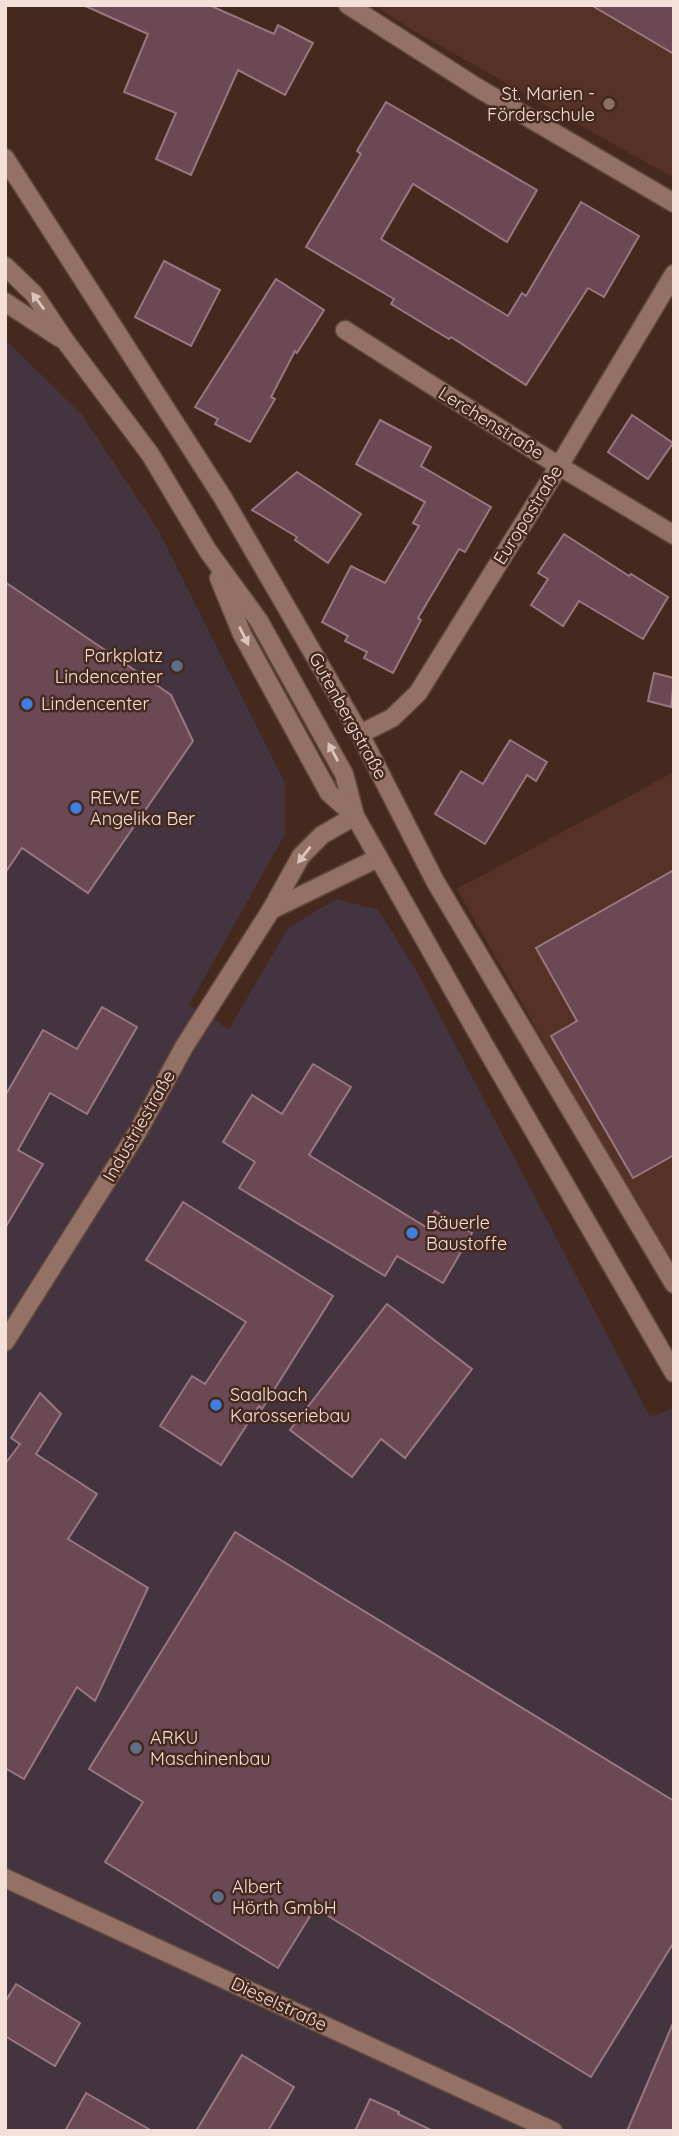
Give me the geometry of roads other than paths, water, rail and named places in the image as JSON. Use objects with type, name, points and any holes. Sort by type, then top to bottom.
[{"type":"street","points":[[348,5],[478,88],[674,202]]},
{"type":"street","name":"Gutenbergstraße","points":[[5,158],[223,498],[360,734],[435,881],[674,1284]]},
{"type":"street","points":[[5,266],[34,294],[66,342],[150,454],[208,551],[242,634],[329,793],[355,816],[674,1373]]},
{"type":"street","name":"Europastraße","points":[[360,734],[392,718],[418,693],[674,274]]},
{"type":"street","points":[[5,303],[66,342]]},
{"type":"street","name":"Lerchenstraße","points":[[345,330],[559,466],[674,535]]},
{"type":"street","name":"Industriestraße","points":[[5,1342],[137,1133],[184,1047],[302,856],[322,835],[355,816]]},
{"type":"street","points":[[271,909],[379,858]]},
{"type":"street","name":"Dieselstraße","points":[[5,1878],[553,2131]]},
{"type":"place","name":"St. Marien - Förderschule","points":[[609,104]]},
{"type":"place","name":"Parkplatz Lindencenter","points":[[177,666]]},
{"type":"place","name":"Lindencenter","points":[[27,704]]},
{"type":"place","name":"REWE Angelika Ber","points":[[76,808]]},
{"type":"place","name":"Bäuerle Baustoffe","points":[[412,1233]]},
{"type":"place","name":"Saalbach Karosseriebau","points":[[216,1405]]},
{"type":"place","name":"ARKU Maschinenbau","points":[[136,1748]]},
{"type":"place","name":"Albert Hörth GmbH","points":[[218,1897]]}]
